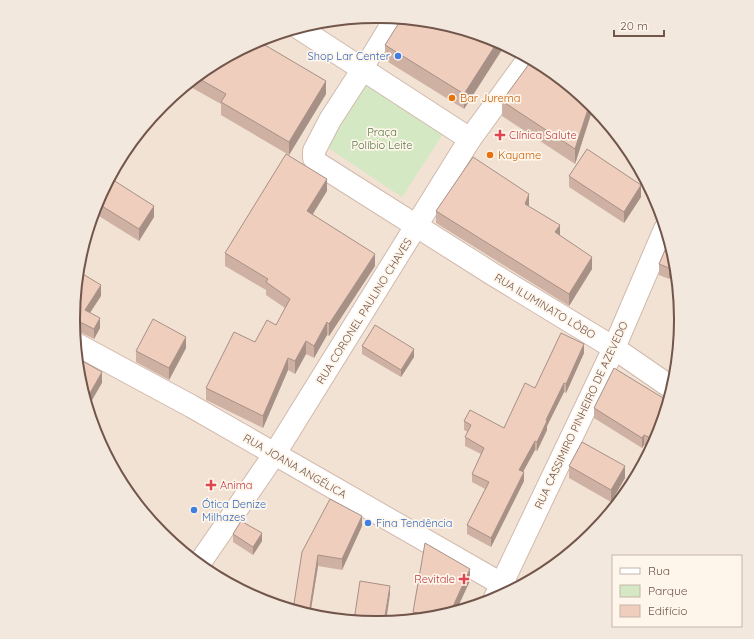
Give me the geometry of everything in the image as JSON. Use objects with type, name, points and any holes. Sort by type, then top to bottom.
[{"type":"street","points":[[391,24],[364,69],[330,120],[314,151],[314,158],[317,163],[417,226]]},
{"type":"street","points":[[305,32],[470,139]]},
{"type":"street","name":"RUA CORONEL PAULINO CHAVES","points":[[202,559],[274,454],[470,139],[525,63]]},
{"type":"street","name":"RUA ILUMINATO LÔBO","points":[[417,226],[614,348],[666,384]]},
{"type":"street","name":"RUA CASSIMIRO PINHEIRO DE AZEVEDO","points":[[504,587],[614,348],[661,237]]},
{"type":"street","name":"RUA JOANA ANGÉLICA","points":[[82,347],[191,406],[274,454],[499,589]]},
{"type":"shaded area","points":[[377,23],[396,24],[454,33],[508,54],[542,73],[557,84],[587,110],[600,124],[624,155],[634,171],[658,224],[668,262],[674,320],[673,339],[668,377],[658,415],[634,468],[612,500],[587,529],[557,555],[525,576],[472,600],[454,606],[416,613],[377,616],[358,615],[300,606],[246,585],[212,566],[197,555],[167,529],[154,515],[130,484],[120,468],[96,415],[86,377],[83,358],[80,320],[81,300],[86,262],[96,224],[120,171],[142,139],[167,110],[197,84],[229,63],[282,39],[300,33],[338,26]]},
{"type":"green space","name":"Praça Políbio Leite","points":[[363,81],[443,134],[402,197],[321,143]]},
{"type":"building","points":[[398,24],[454,33],[494,48],[464,94],[385,45]]},
{"type":"building","points":[[266,45],[326,81],[289,142],[221,102],[226,94],[202,80],[229,63]]},
{"type":"building","points":[[528,65],[542,73],[588,111],[575,149],[502,101]]},
{"type":"building","points":[[587,149],[641,185],[624,212],[569,176]]},
{"type":"building","points":[[286,154],[327,179],[307,211],[375,254],[329,324],[327,322],[314,346],[306,341],[295,361],[288,358],[263,416],[206,388],[234,332],[255,342],[267,320],[276,325],[290,299],[266,282],[268,279],[225,253]]},
{"type":"building","points":[[473,157],[529,194],[525,204],[560,225],[555,232],[592,257],[569,294],[436,211]]},
{"type":"building","points":[[115,181],[154,206],[139,229],[103,207]]},
{"type":"building","points":[[665,250],[669,268],[659,264]]},
{"type":"building","points":[[84,275],[101,285],[85,310],[100,318],[94,329],[80,323],[80,320]]},
{"type":"building","points":[[153,319],[186,337],[169,368],[136,351]]},
{"type":"building","points":[[375,325],[414,349],[401,370],[362,346]]},
{"type":"building","points":[[561,333],[584,344],[566,384],[564,383],[546,420],[547,421],[537,442],[535,441],[519,470],[524,472],[491,538],[467,525],[489,482],[472,474],[484,448],[465,437],[471,425],[464,421],[470,410],[504,428],[525,383],[535,388]]},
{"type":"building","points":[[84,362],[102,372],[90,393]]},
{"type":"building","points":[[614,368],[663,398],[658,415],[649,437],[644,435],[642,438],[594,408]]},
{"type":"building","points":[[582,442],[625,466],[611,490],[569,466]]},
{"type":"building","points":[[330,499],[362,516],[342,559],[318,555],[310,608],[294,604],[302,552]]},
{"type":"building","points":[[241,521],[262,533],[253,547],[233,534]]},
{"type":"building","points":[[425,543],[470,569],[453,606],[417,613],[413,612]]},
{"type":"building","points":[[360,581],[390,586],[385,616],[355,615]]},
{"type":"place","name":"Shop Lar Center","points":[[398,56]]},
{"type":"place","name":"Bar Jurema","points":[[452,98]]},
{"type":"place","name":"Clínica Salute","points":[[500,135]]},
{"type":"place","name":"Kayame","points":[[490,155]]},
{"type":"place","name":"Anima","points":[[211,485]]},
{"type":"place","name":"Ótica Denize Milhazes","points":[[194,510]]},
{"type":"place","name":"Fina Tendência","points":[[368,523]]},
{"type":"place","name":"Revitale","points":[[464,579]]}]
